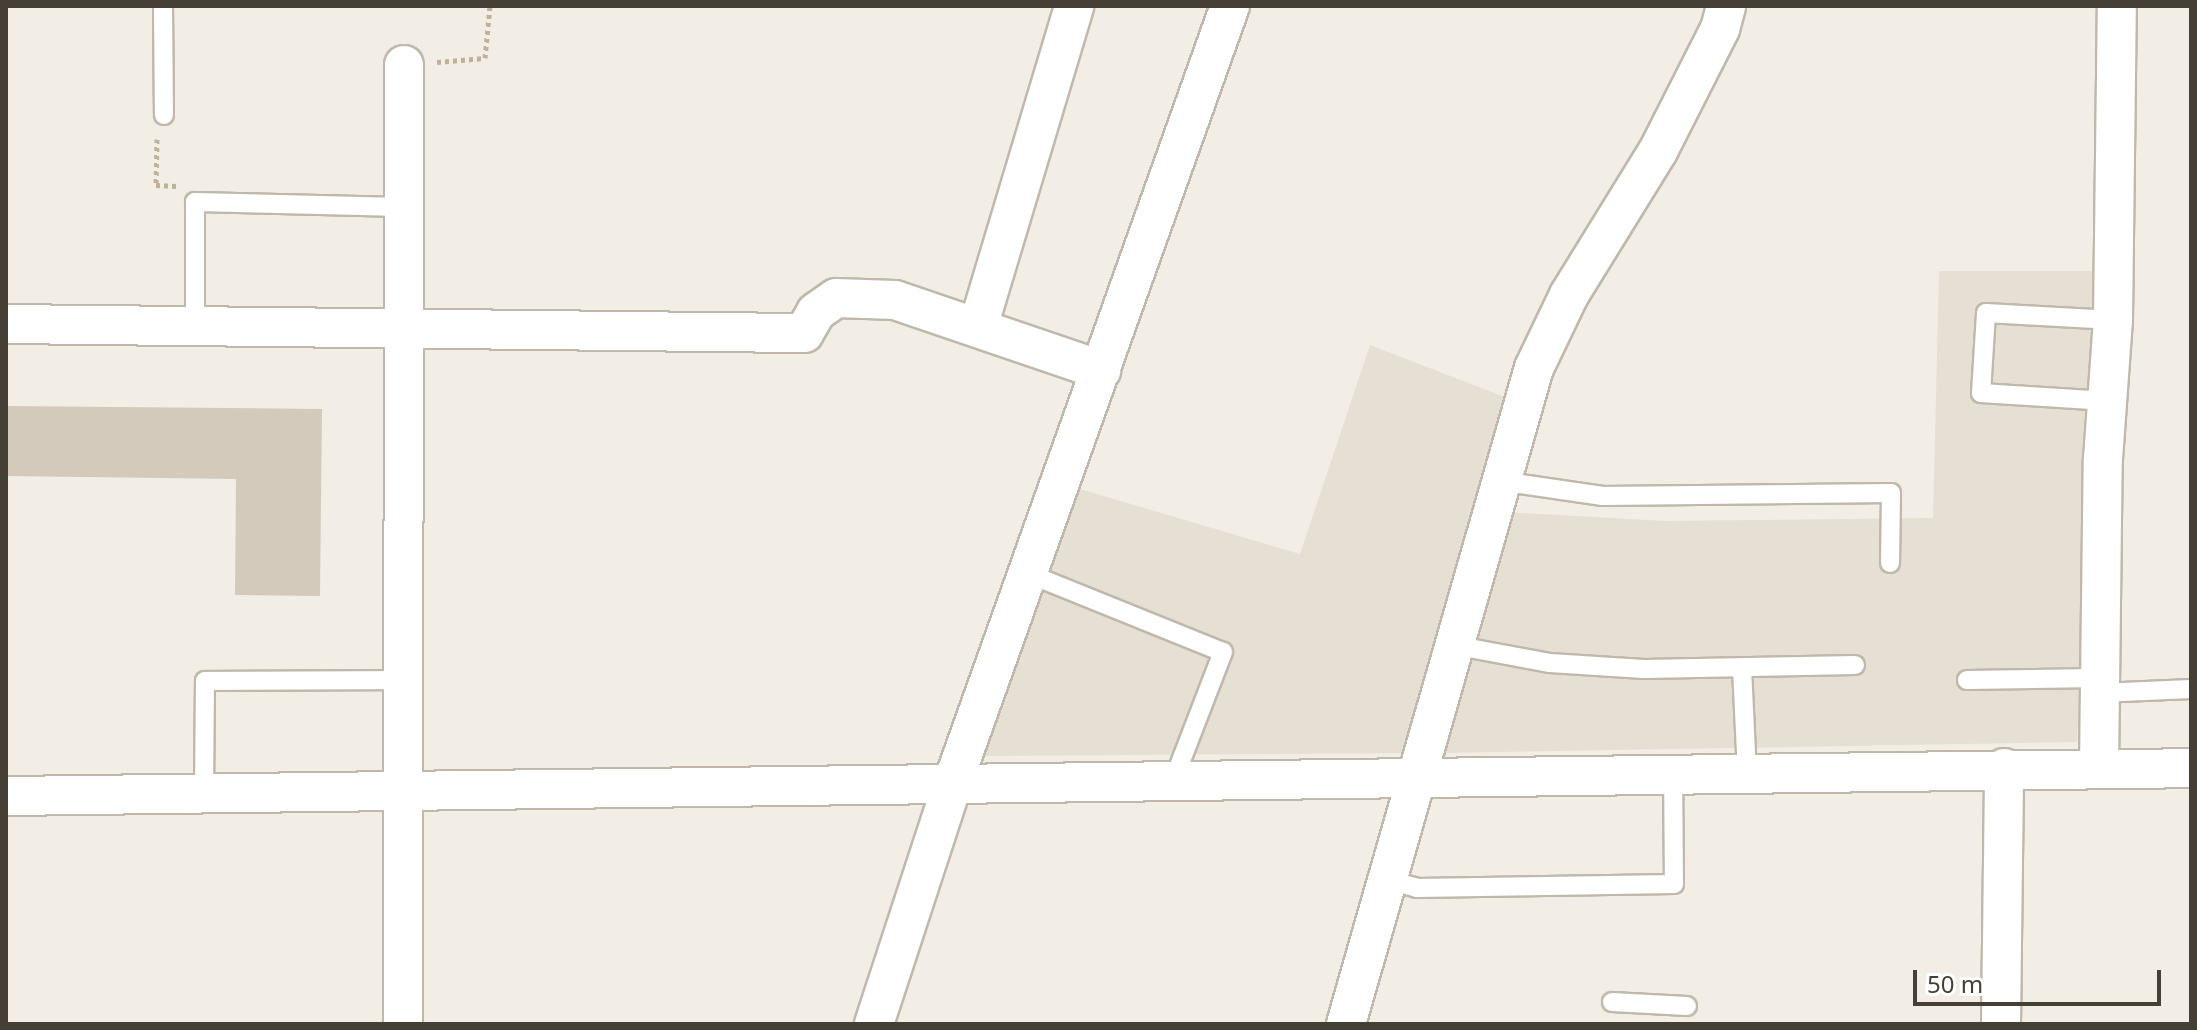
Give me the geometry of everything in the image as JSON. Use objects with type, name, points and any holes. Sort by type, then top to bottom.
[{"type":"street","points":[[978,327],[1074,6]]},
{"type":"street","points":[[874,1024],[952,785],[1230,6]]},
{"type":"street","points":[[1346,1024],[1534,368],[1569,295],[1658,151],[1720,29],[1726,6]]},
{"type":"street","points":[[2099,767],[2107,401],[2113,320],[2117,6]]},
{"type":"street","points":[[403,1024],[404,65]]},
{"type":"street","points":[[6,324],[403,331],[804,333],[816,312],[836,298],[895,300],[1101,370]]},
{"type":"street","points":[[2001,1024],[2004,768]]},
{"type":"street","points":[[6,796],[1172,784],[2004,768],[2191,768]]},
{"type":"lane","points":[[163,6],[164,115]]},
{"type":"lane","points":[[195,326],[195,202],[403,207]]},
{"type":"lane","points":[[2107,401],[1981,393],[1986,313],[2113,320]]},
{"type":"lane","points":[[1500,481],[1603,496],[1891,493],[1890,563]]},
{"type":"lane","points":[[1027,573],[1223,652],[1172,784]]},
{"type":"lane","points":[[1453,645],[1550,663],[1644,669],[1855,665]]},
{"type":"lane","points":[[1742,668],[1747,774]]},
{"type":"lane","points":[[204,793],[205,681],[402,680]]},
{"type":"lane","points":[[1967,680],[2191,689]]},
{"type":"lane","points":[[1388,880],[1417,888],[1674,884],[1673,776]]},
{"type":"lane","points":[[1612,1002],[1687,1006]]},
{"type":"lane","points":[[1646,1024],[1647,1004]]},
{"type":"path","points":[[404,65],[485,58],[490,6]]},
{"type":"path","points":[[164,115],[157,120],[156,185],[193,186],[195,202]]},
{"type":"shaded area","points":[[1939,271],[2099,271],[2077,742],[1441,753],[1505,512],[1665,521],[1933,518]]},
{"type":"shaded area","points":[[1370,345],[1510,399],[1405,753],[983,756],[1080,489],[1300,554]]},
{"type":"building","points":[[6,406],[322,409],[320,596],[235,595],[236,479],[6,476]]}]
